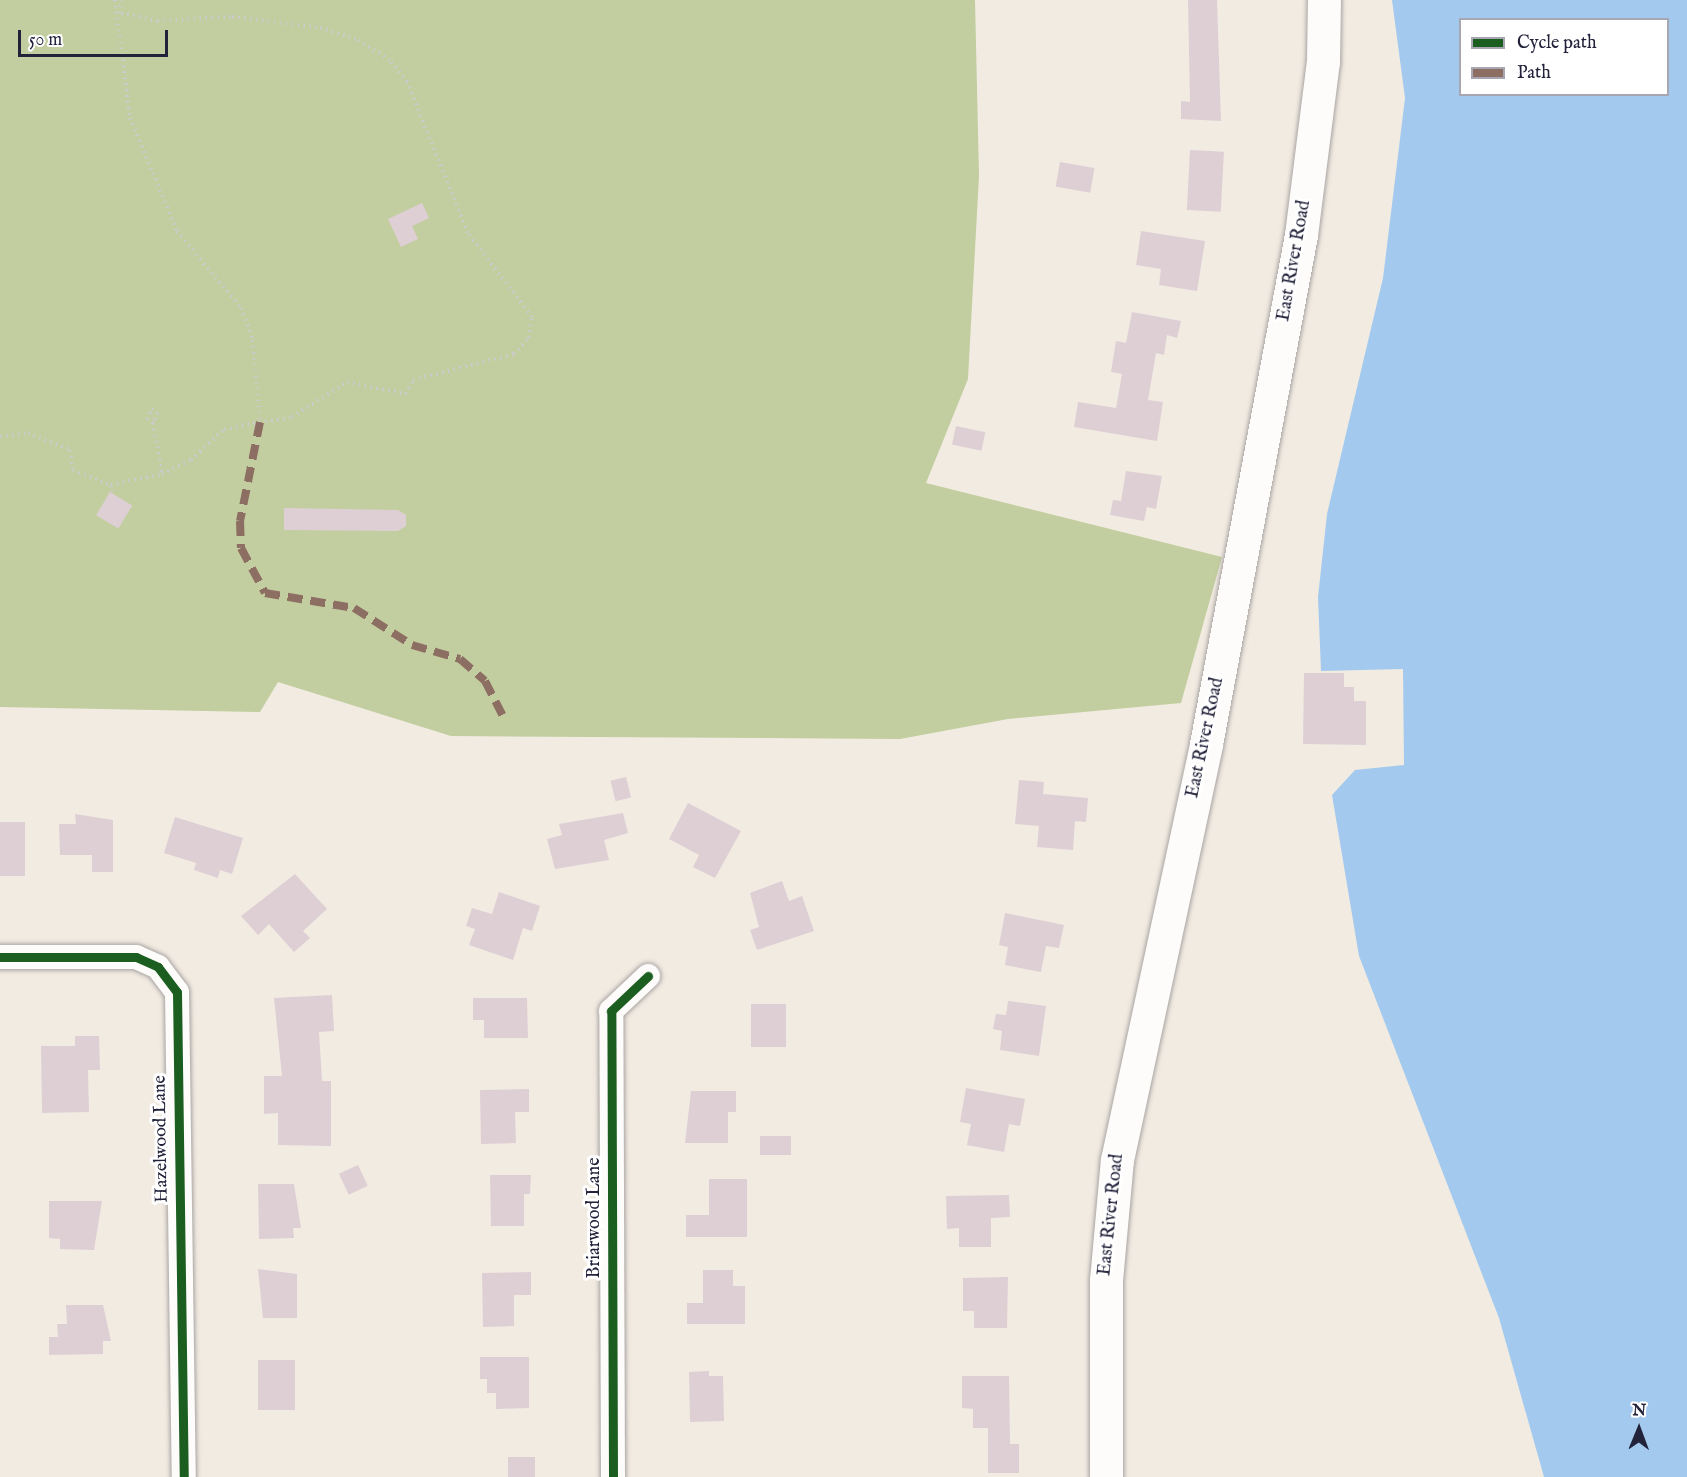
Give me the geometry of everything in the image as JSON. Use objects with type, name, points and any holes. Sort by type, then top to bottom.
[{"type":"main road","name":"East River Road","points":[[1106,1477],[1106,1280],[1117,1160],[1206,744],[1301,235],[1323,62],[1324,0]]},
{"type":"street","name":"Hazelwood Lane","points":[[0,957],[136,957],[158,967],[177,992],[184,1477]]},
{"type":"street","name":"Briarwood Lane","points":[[613,1477],[611,1011],[648,975]]},
{"type":"path","points":[[115,0],[119,13],[130,118],[177,231],[241,308],[253,340],[260,422]]},
{"type":"path","points":[[119,13],[122,0]]},
{"type":"path","points":[[0,436],[28,433],[71,450],[73,470],[111,485],[162,474],[191,460],[224,429],[292,417],[347,382],[406,394],[413,380],[514,354],[529,338],[532,317],[468,233],[407,82],[390,60],[356,39],[317,27],[231,17],[158,21],[119,13]]},
{"type":"path","points":[[153,423],[162,474]]},
{"type":"path","points":[[111,485],[112,493]]},
{"type":"green space","points":[[0,0],[975,0],[979,176],[968,379],[926,483],[1222,557],[1181,703],[1008,719],[900,739],[451,736],[278,682],[260,712],[0,707]]},
{"type":"water","points":[[1392,0],[1687,0],[1687,1477],[1544,1477],[1499,1318],[1359,956],[1332,795],[1355,770],[1404,765],[1403,669],[1321,671],[1318,597],[1327,514],[1383,278],[1405,98]]},
{"type":"building","points":[[1188,0],[1217,0],[1221,121],[1181,119],[1181,101],[1190,102]]},
{"type":"building","points":[[1190,150],[1224,152],[1221,212],[1187,210]]},
{"type":"building","points":[[1060,162],[1094,168],[1090,193],[1056,187]]},
{"type":"building","points":[[422,203],[429,218],[412,226],[418,239],[401,247],[388,219]]},
{"type":"building","points":[[1141,231],[1205,241],[1197,291],[1159,285],[1161,269],[1136,265]]},
{"type":"building","points":[[1132,312],[1181,321],[1177,338],[1167,335],[1164,355],[1156,353],[1148,400],[1163,402],[1157,441],[1074,427],[1078,402],[1116,408],[1122,374],[1111,372],[1116,341],[1126,343]]},
{"type":"building","points":[[956,426],[985,432],[981,451],[952,445]]},
{"type":"building","points":[[1126,471],[1162,476],[1156,509],[1147,507],[1144,521],[1110,515],[1113,500],[1121,501]]},
{"type":"building","points":[[110,492],[132,505],[118,529],[96,515]]},
{"type":"building","points":[[284,508],[398,510],[406,515],[406,526],[398,531],[284,530]]},
{"type":"building","points":[[1304,673],[1344,673],[1344,687],[1354,687],[1354,701],[1366,701],[1366,745],[1303,744]]},
{"type":"building","points":[[626,777],[631,797],[616,801],[610,781]]},
{"type":"building","points":[[1019,780],[1044,782],[1043,794],[1088,798],[1086,822],[1075,821],[1073,850],[1037,847],[1039,826],[1015,824]]},
{"type":"building","points":[[688,803],[741,831],[715,878],[693,867],[699,855],[669,839]]},
{"type":"building","points":[[623,813],[628,833],[604,840],[609,860],[555,869],[547,839],[562,835],[559,824]]},
{"type":"building","points":[[75,814],[113,820],[113,872],[92,872],[92,855],[60,855],[59,824],[76,824]]},
{"type":"building","points":[[175,817],[243,838],[232,874],[220,870],[218,878],[194,870],[196,863],[164,853]]},
{"type":"building","points":[[0,822],[25,822],[25,876],[0,876]]},
{"type":"building","points":[[295,874],[327,909],[303,931],[310,938],[294,952],[269,924],[258,935],[241,916]]},
{"type":"building","points":[[782,881],[789,901],[802,896],[814,931],[757,950],[750,930],[759,927],[750,893]]},
{"type":"building","points":[[499,892],[540,906],[532,931],[523,928],[513,960],[469,945],[475,929],[466,926],[472,908],[492,914]]},
{"type":"building","points":[[1005,913],[1064,925],[1059,948],[1046,946],[1041,972],[1005,965],[1008,947],[999,945]]},
{"type":"building","points":[[332,995],[334,1031],[319,1032],[322,1081],[331,1081],[331,1146],[278,1145],[278,1113],[264,1114],[264,1076],[282,1076],[274,998]]},
{"type":"building","points":[[473,998],[527,998],[528,1038],[484,1038],[484,1020],[473,1020]]},
{"type":"building","points":[[1008,1001],[1046,1006],[1039,1056],[1000,1050],[1002,1031],[993,1029],[996,1014],[1006,1015]]},
{"type":"building","points":[[751,1004],[786,1004],[786,1047],[751,1047]]},
{"type":"building","points":[[75,1036],[99,1036],[100,1070],[88,1070],[89,1112],[42,1113],[41,1046],[75,1046]]},
{"type":"building","points":[[966,1088],[1025,1099],[1020,1126],[1009,1124],[1004,1152],[967,1145],[971,1124],[960,1122]]},
{"type":"building","points":[[529,1089],[529,1112],[515,1112],[516,1143],[481,1144],[480,1090]]},
{"type":"building","points":[[691,1091],[736,1091],[736,1112],[728,1112],[728,1143],[685,1143]]},
{"type":"building","points":[[760,1136],[791,1136],[791,1155],[760,1155]]},
{"type":"building","points":[[358,1165],[368,1186],[349,1195],[339,1174]]},
{"type":"building","points":[[490,1175],[531,1175],[530,1194],[524,1194],[524,1226],[491,1226]]},
{"type":"building","points":[[709,1179],[747,1179],[747,1237],[686,1237],[686,1215],[709,1215]]},
{"type":"building","points":[[258,1184],[294,1184],[301,1228],[293,1228],[294,1238],[259,1239]]},
{"type":"building","points":[[1009,1195],[1010,1217],[991,1218],[991,1247],[959,1247],[959,1228],[947,1229],[946,1196]]},
{"type":"building","points":[[49,1201],[102,1201],[94,1250],[60,1249],[60,1239],[49,1238]]},
{"type":"building","points":[[258,1269],[297,1274],[297,1318],[263,1318]]},
{"type":"building","points":[[703,1270],[733,1270],[733,1286],[745,1286],[745,1324],[687,1324],[687,1303],[703,1303]]},
{"type":"building","points":[[531,1272],[531,1295],[514,1295],[514,1326],[483,1327],[482,1273]]},
{"type":"building","points":[[1008,1277],[1007,1328],[974,1328],[974,1311],[963,1311],[963,1278]]},
{"type":"building","points":[[66,1305],[103,1305],[111,1341],[103,1341],[103,1354],[49,1355],[49,1337],[58,1337],[57,1324],[67,1324]]},
{"type":"building","points":[[480,1357],[529,1357],[529,1408],[496,1409],[496,1393],[487,1393],[487,1379],[480,1379]]},
{"type":"building","points":[[258,1360],[295,1360],[295,1410],[258,1410]]},
{"type":"building","points":[[709,1371],[709,1376],[723,1376],[724,1421],[690,1422],[689,1372]]},
{"type":"building","points":[[962,1376],[1009,1376],[1010,1444],[1019,1444],[1019,1473],[988,1473],[988,1428],[973,1428],[973,1409],[962,1408]]},
{"type":"building","points":[[508,1457],[535,1457],[535,1477],[508,1477]]},
{"type":"marked path","points":[[260,422],[240,521],[241,548],[265,593],[354,608],[412,645],[460,659],[485,681],[505,720]]},
{"type":"cycle path","points":[[0,957],[136,957],[158,967],[177,992],[184,1477]]},
{"type":"cycle path","points":[[613,1477],[611,1011],[648,976]]}]
